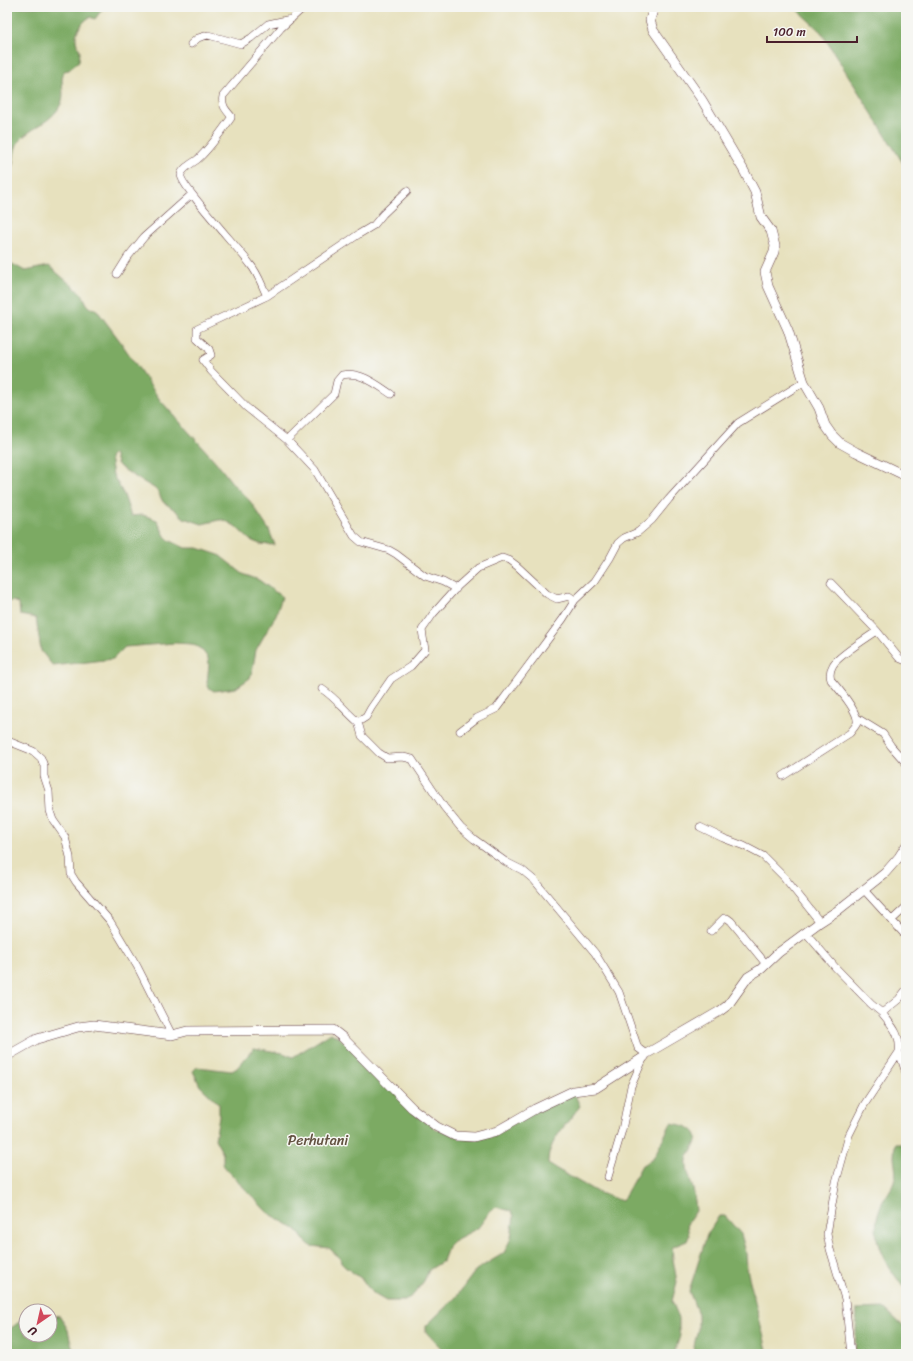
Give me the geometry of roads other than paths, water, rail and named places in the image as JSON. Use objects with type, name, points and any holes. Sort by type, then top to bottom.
[{"type":"street","points":[[267,296],[252,265],[192,194],[182,181],[181,173],[198,159],[231,118],[223,103],[223,96],[291,18],[304,7]]},
{"type":"street","points":[[654,7],[650,25],[702,100],[755,192],[760,217],[771,231],[775,246],[774,252],[765,272],[768,286],[788,330],[804,382],[832,436],[840,443],[856,452],[906,476]]},
{"type":"street","points":[[191,44],[198,38],[208,35],[240,44],[251,38],[268,24],[291,18]]},
{"type":"street","points":[[407,191],[383,214],[374,225],[267,296],[197,330],[197,338],[209,349],[211,355],[203,360],[211,371],[246,407],[287,440],[315,470],[354,536],[361,542],[390,550],[425,576],[443,582],[456,589]]},
{"type":"street","points":[[117,274],[127,258],[144,238],[192,194]]},
{"type":"street","points":[[287,440],[334,394],[337,381],[342,375],[349,373],[363,377],[391,394]]},
{"type":"street","points":[[460,731],[477,718],[496,709],[575,600],[595,581],[618,543],[624,538],[638,532],[652,520],[669,499],[738,424],[804,382]]},
{"type":"street","points":[[358,722],[366,717],[390,678],[411,666],[425,650],[422,630],[433,614],[478,568],[502,558],[509,560],[547,594],[557,599],[569,596],[575,600]]},
{"type":"street","points":[[830,583],[877,632],[899,658],[906,661]]},
{"type":"street","points":[[783,776],[850,733],[857,722],[857,718],[831,680],[830,670],[836,661],[877,632]]},
{"type":"street","points":[[322,689],[333,697],[345,711],[358,722],[362,736],[379,753],[387,758],[403,757],[412,759],[460,828],[506,862],[522,870],[534,880],[595,953],[619,992],[638,1048],[645,1056]]},
{"type":"street","points":[[857,718],[883,734],[906,763]]},
{"type":"street","points":[[8,742],[34,751],[41,758],[44,766],[44,776],[49,791],[50,811],[53,820],[65,837],[69,853],[71,874],[76,882],[90,896],[110,921],[137,966],[172,1035]]},
{"type":"street","points":[[700,826],[763,856],[784,877],[820,922]]},
{"type":"street","points":[[7,1056],[37,1039],[78,1027],[94,1025],[172,1035],[187,1031],[333,1030],[342,1037],[412,1108],[437,1127],[455,1136],[474,1136],[497,1131],[535,1108],[573,1091],[596,1088],[645,1056],[720,1011],[728,1004],[748,977],[820,922],[837,911],[885,873],[899,857],[906,846]]},
{"type":"street","points":[[864,890],[906,936]]},
{"type":"street","points":[[892,920],[906,907]]},
{"type":"street","points":[[711,931],[724,918],[732,921],[766,964]]},
{"type":"street","points":[[806,933],[871,1004],[882,1013],[897,1034],[900,1043],[899,1052],[906,1073]]},
{"type":"street","points":[[882,1013],[899,999],[906,990]]},
{"type":"street","points":[[851,1354],[845,1299],[827,1234],[836,1182],[849,1135],[864,1105],[899,1052]]},
{"type":"street","points":[[608,1177],[622,1130],[631,1086],[645,1056]]},
{"type":"park label","name":"Perhutani","points":[[318,1140]]}]
